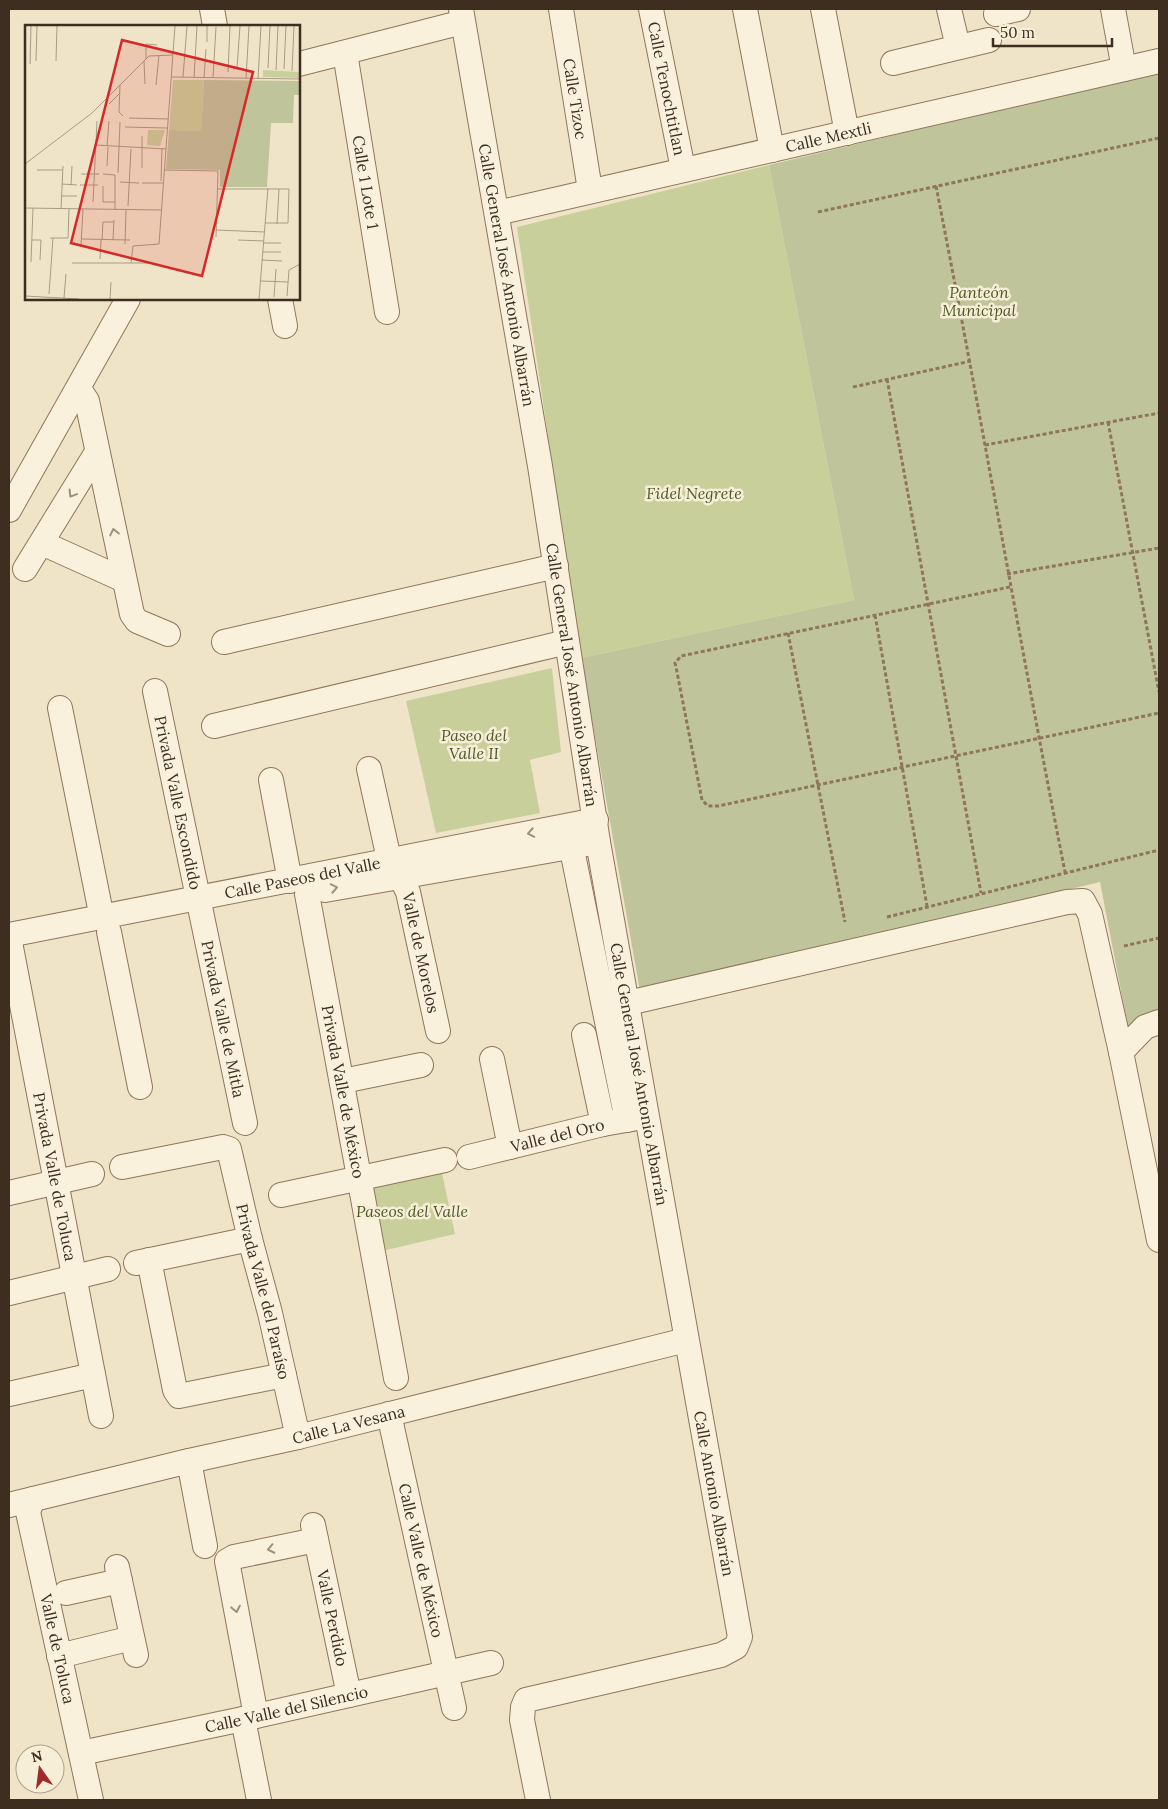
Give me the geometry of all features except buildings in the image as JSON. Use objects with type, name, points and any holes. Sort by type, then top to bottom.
[{"type":"street","points":[[212,9],[215,25]]},
{"type":"street","name":"Calle Tizoc","points":[[561,9],[590,190]]},
{"type":"street","name":"Calle Tenochtitlan","points":[[651,9],[683,169]]},
{"type":"street","points":[[745,9],[772,150]]},
{"type":"street","points":[[823,9],[847,133]]},
{"type":"street","points":[[949,9],[958,47]]},
{"type":"street","points":[[1113,9],[1124,69]]},
{"type":"street","points":[[300,64],[345,53],[462,15]]},
{"type":"street","name":"Calle General José Antonio Albarrán","points":[[462,15],[556,566],[597,831],[628,1003],[637,1118],[686,1340]]},
{"type":"street","points":[[893,63],[989,40]]},
{"type":"street","name":"Calle 1 Lote 1","points":[[345,53],[387,312]]},
{"type":"street","name":"Calle Mextli","points":[[497,213],[590,190],[1159,61]]},
{"type":"street","points":[[9,510],[127,300]]},
{"type":"street","points":[[280,300],[285,326]]},
{"type":"street","points":[[78,389],[87,401],[124,580],[134,618],[168,634]]},
{"type":"street","points":[[25,570],[97,452]]},
{"type":"street","points":[[42,543],[124,580]]},
{"type":"street","points":[[224,642],[556,566]]},
{"type":"street","points":[[214,726],[567,642]]},
{"type":"street","name":"Privada Valle Escondido","points":[[155,691],[200,907]]},
{"type":"street","points":[[60,708],[140,1087]]},
{"type":"street","name":"Valle de Morelos","points":[[369,769],[382,833],[408,892],[438,1031]]},
{"type":"street","name":"Privada Valle de México","points":[[271,780],[299,887],[343,1081],[396,1378]]},
{"type":"street","name":"Calle Paseos del Valle","points":[[10,941],[105,925],[597,831]]},
{"type":"street","points":[[569,836],[637,1118]]},
{"type":"street","points":[[628,1003],[1080,900],[1086,904],[1090,914],[1122,1052],[1159,1240]]},
{"type":"street","name":"Privada Valle de Mitla","points":[[200,907],[245,1123]]},
{"type":"street","name":"Privada Valle de Toluca","points":[[10,941],[73,1278],[101,1416]]},
{"type":"street","points":[[1122,1052],[1145,1027],[1159,1022]]},
{"type":"street","points":[[584,1035],[603,1124]]},
{"type":"street","points":[[492,1059],[510,1147]]},
{"type":"street","points":[[343,1081],[421,1065]]},
{"type":"street","name":"Valle del Oro","points":[[469,1157],[603,1124],[637,1118]]},
{"type":"street","name":"Privada Valle del Paraíso","points":[[122,1167],[227,1147],[231,1153],[298,1437]]},
{"type":"street","points":[[281,1195],[445,1160]]},
{"type":"street","points":[[9,1193],[92,1174]]},
{"type":"street","points":[[250,1239],[142,1262],[178,1396],[284,1375]]},
{"type":"street","points":[[9,1293],[108,1269]]},
{"type":"street","name":"Calle La Vesana","points":[[9,1505],[189,1460],[298,1437],[686,1340]]},
{"type":"street","name":"Calle Antonio Albarrán","points":[[538,1800],[522,1720],[522,1707],[526,1700],[531,1697],[721,1655],[736,1647],[740,1636],[686,1340]]},
{"type":"street","points":[[9,1394],[92,1375]]},
{"type":"street","name":"Calle Valle de México","points":[[389,1414],[454,1708]]},
{"type":"street","points":[[189,1460],[205,1546]]},
{"type":"street","name":"Valle de Toluca","points":[[33,1499],[28,1512],[91,1800]]},
{"type":"street","name":"Valle Perdido","points":[[250,1718],[227,1561],[234,1557],[314,1532],[349,1695]]},
{"type":"street","points":[[60,1656],[134,1646],[118,1574],[66,1593]]},
{"type":"street","name":"Calle Valle del Silencio","points":[[80,1753],[250,1718],[491,1662]]},
{"type":"street","points":[[250,1718],[259,1800]]},
{"type":"path","points":[[818,212],[1159,138]]},
{"type":"path","points":[[936,186],[971,361],[1007,574],[1065,872]]},
{"type":"path","points":[[853,387],[971,361]]},
{"type":"path","points":[[887,379],[981,893]]},
{"type":"path","points":[[985,445],[1159,413]]},
{"type":"path","points":[[1108,422],[1159,692]]},
{"type":"path","points":[[1007,574],[1132,551],[1159,548]]},
{"type":"path","points":[[1010,587],[681,656],[675,662],[700,794],[705,804],[718,806],[1039,740],[1159,713]]},
{"type":"path","points":[[875,615],[927,906]]},
{"type":"path","points":[[788,633],[845,922]]},
{"type":"path","points":[[887,917],[1159,850]]},
{"type":"path","points":[[1124,946],[1159,938]]},
{"type":"green space","name":"Panteón Municipal","points":[[1159,72],[1159,1019],[1128,1027],[1100,882],[640,991],[581,658],[854,600],[769,165]]},
{"type":"green space","name":"Fidel Negrete","points":[[769,165],[854,600],[581,658],[517,227]]},
{"type":"green space","name":"Paseo del Valle II","points":[[552,668],[561,752],[530,760],[540,813],[436,833],[406,701]]},
{"type":"green space","name":"Paseos del Valle","points":[[442,1173],[455,1234],[382,1251],[370,1187]]}]
